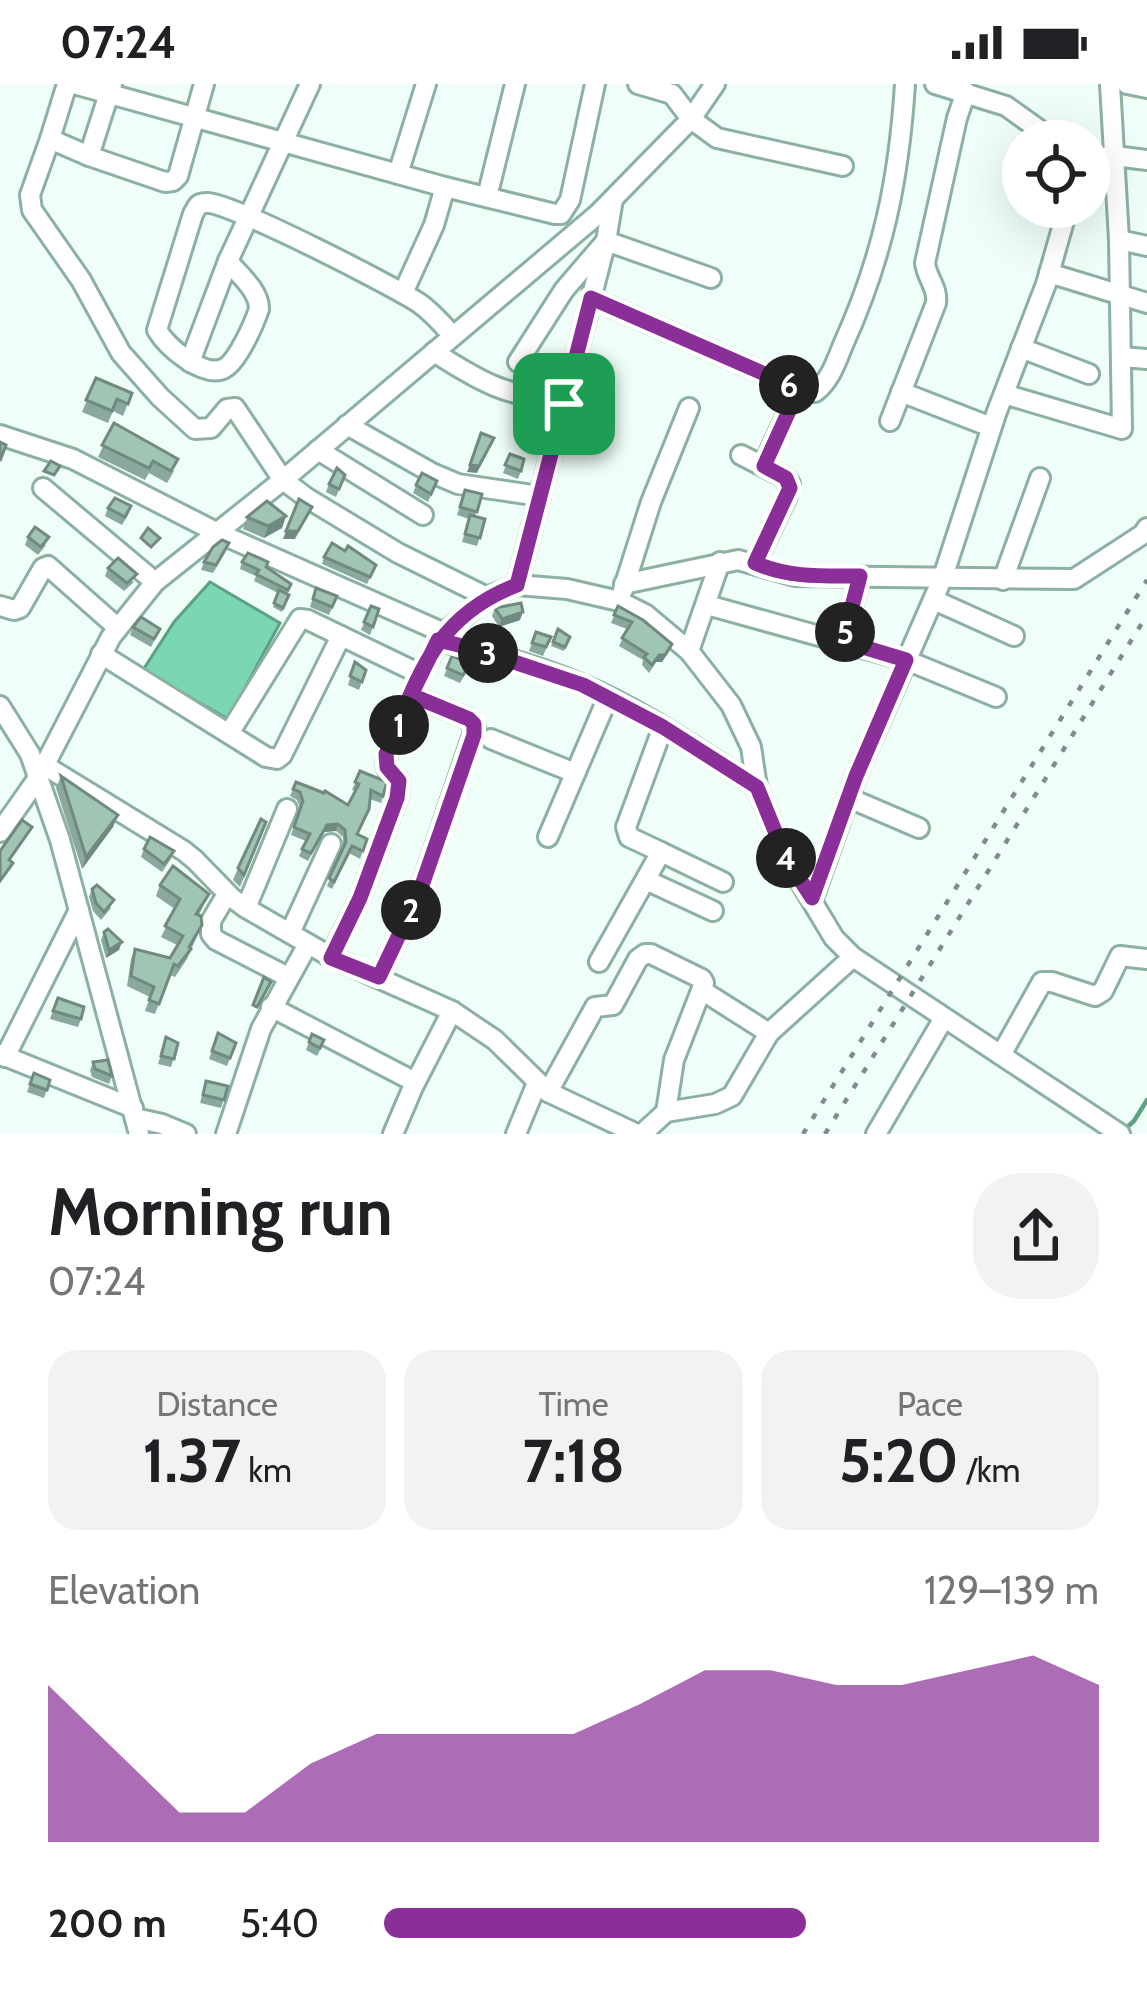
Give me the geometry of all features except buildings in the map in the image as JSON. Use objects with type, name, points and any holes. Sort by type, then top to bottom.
[{"type":"street","points":[[487,597],[398,553],[283,480],[239,411],[230,408],[211,428],[195,429],[121,353],[81,280],[32,210],[30,195],[71,84],[110,88],[195,118],[445,188],[561,214],[571,200],[595,84]]},
{"type":"street","points":[[50,139],[173,182],[204,84]]},
{"type":"street","points":[[190,362],[228,261],[310,84]]},
{"type":"street","points":[[398,174],[426,84]]},
{"type":"street","points":[[487,197],[515,84]]},
{"type":"street","points":[[638,84],[673,89],[691,119],[706,132],[734,143],[842,166]]},
{"type":"street","points":[[0,832],[41,772],[101,655],[155,582],[529,274],[613,199],[691,119],[715,84]]},
{"type":"street","points":[[591,298],[799,389],[810,393],[822,388],[856,316],[891,205],[905,84]]},
{"type":"street","points":[[935,84],[1006,106],[1026,120]]},
{"type":"street","points":[[1004,394],[1122,429],[1110,84]]},
{"type":"street","points":[[1127,84],[1147,88]]},
{"type":"street","points":[[89,156],[110,88]]},
{"type":"street","points":[[890,421],[936,303],[937,293],[925,263],[966,92]]},
{"type":"street","points":[[1110,156],[1147,160]]},
{"type":"street","points":[[403,293],[445,188]]},
{"type":"street","points":[[517,585],[613,199]]},
{"type":"street","points":[[228,261],[259,301],[256,319],[234,359],[227,367],[212,370],[190,362],[157,331],[193,214],[206,202],[248,217],[403,293],[453,335]]},
{"type":"street","points":[[812,898],[943,577],[1062,228]]},
{"type":"street","points":[[1119,240],[1147,246]]},
{"type":"street","points":[[605,241],[711,278]]},
{"type":"street","points":[[518,362],[564,290],[605,241]]},
{"type":"street","points":[[1049,273],[1147,303]]},
{"type":"street","points":[[1022,348],[1089,374]]},
{"type":"street","points":[[434,352],[499,390],[564,404]]},
{"type":"street","points":[[1122,357],[1147,359]]},
{"type":"street","points":[[764,466],[799,389]]},
{"type":"street","points":[[901,392],[991,427]]},
{"type":"street","points":[[622,593],[651,502],[689,408]]},
{"type":"street","points":[[347,424],[458,484],[539,496]]},
{"type":"street","points":[[0,435],[73,459],[441,637],[608,697],[757,787]]},
{"type":"street","points":[[318,450],[424,514]]},
{"type":"street","points":[[741,455],[786,478],[790,488],[755,563]]},
{"type":"street","points":[[1003,580],[1040,478]]},
{"type":"street","points":[[43,488],[155,582]]},
{"type":"street","points":[[331,958],[360,898],[397,798],[399,781],[387,767],[386,754],[420,674],[441,637],[487,597],[517,585],[622,593],[738,560],[795,576],[1074,579],[1143,535],[1147,527]]},
{"type":"street","points":[[689,651],[720,562]]},
{"type":"street","points":[[0,606],[17,610],[48,566],[118,628]]},
{"type":"street","points":[[843,641],[860,576]]},
{"type":"street","points":[[622,593],[689,651],[744,729],[757,787],[786,858],[834,938],[853,957],[1119,1133]]},
{"type":"street","points":[[934,600],[1014,636]]},
{"type":"street","points":[[707,605],[906,660],[996,697]]},
{"type":"street","points":[[230,732],[300,619],[420,674]]},
{"type":"street","points":[[101,655],[272,759],[282,755],[341,636]]},
{"type":"street","points":[[379,977],[420,891],[475,729],[469,719],[411,695]]},
{"type":"street","points":[[548,837],[608,697]]},
{"type":"street","points":[[0,706],[41,772],[136,1120]]},
{"type":"street","points":[[663,727],[626,826],[629,837],[723,883]]},
{"type":"street","points":[[491,739],[575,773]]},
{"type":"street","points":[[41,772],[184,851],[246,908],[331,958],[452,1012],[494,1040],[543,1088],[640,1134],[665,1112],[715,1104],[732,1096],[769,1033],[853,957]]},
{"type":"street","points":[[849,798],[919,828]]},
{"type":"street","points":[[246,908],[286,809]]},
{"type":"street","points":[[290,933],[331,844]]},
{"type":"street","points":[[599,962],[662,852]]},
{"type":"street","points":[[646,880],[713,911]]},
{"type":"street","points":[[227,894],[212,921],[211,934],[288,977]]},
{"type":"street","points":[[79,910],[2,1056],[136,1120],[186,1134]]},
{"type":"street","points":[[226,1134],[261,1029],[308,944]]},
{"type":"street","points":[[516,1134],[593,1009],[613,1005],[640,956],[651,954],[704,983],[670,1072],[665,1112]]},
{"type":"street","points":[[1001,1055],[1042,982],[1095,996],[1103,991],[1120,956],[1147,959]]},
{"type":"street","points":[[703,991],[769,1033]]},
{"type":"street","points":[[272,1007],[415,1082]]},
{"type":"street","points":[[393,1134],[452,1012]]},
{"type":"street","points":[[875,1134],[944,1018]]},
{"type":"shaded area","points":[[210,582],[280,623],[228,719],[143,670],[174,622]]},
{"type":"waterway","points":[[1125,1129],[1147,1100]]},
{"type":"railway","points":[[803,1134],[1147,580]]},
{"type":"railway","points":[[825,1134],[1147,615]]},
{"type":"route","points":[[564,404],[517,585],[487,597],[438,640],[430,654],[420,674],[386,754],[387,767],[400,787],[360,898],[331,958],[379,977],[420,891],[474,735],[469,719],[411,695],[420,674],[438,640],[583,685],[663,727],[757,787],[772,830],[812,898],[856,776],[906,660],[843,641],[860,576],[795,576],[755,563],[790,488],[786,478],[764,466],[799,389],[591,298],[564,404]]}]
